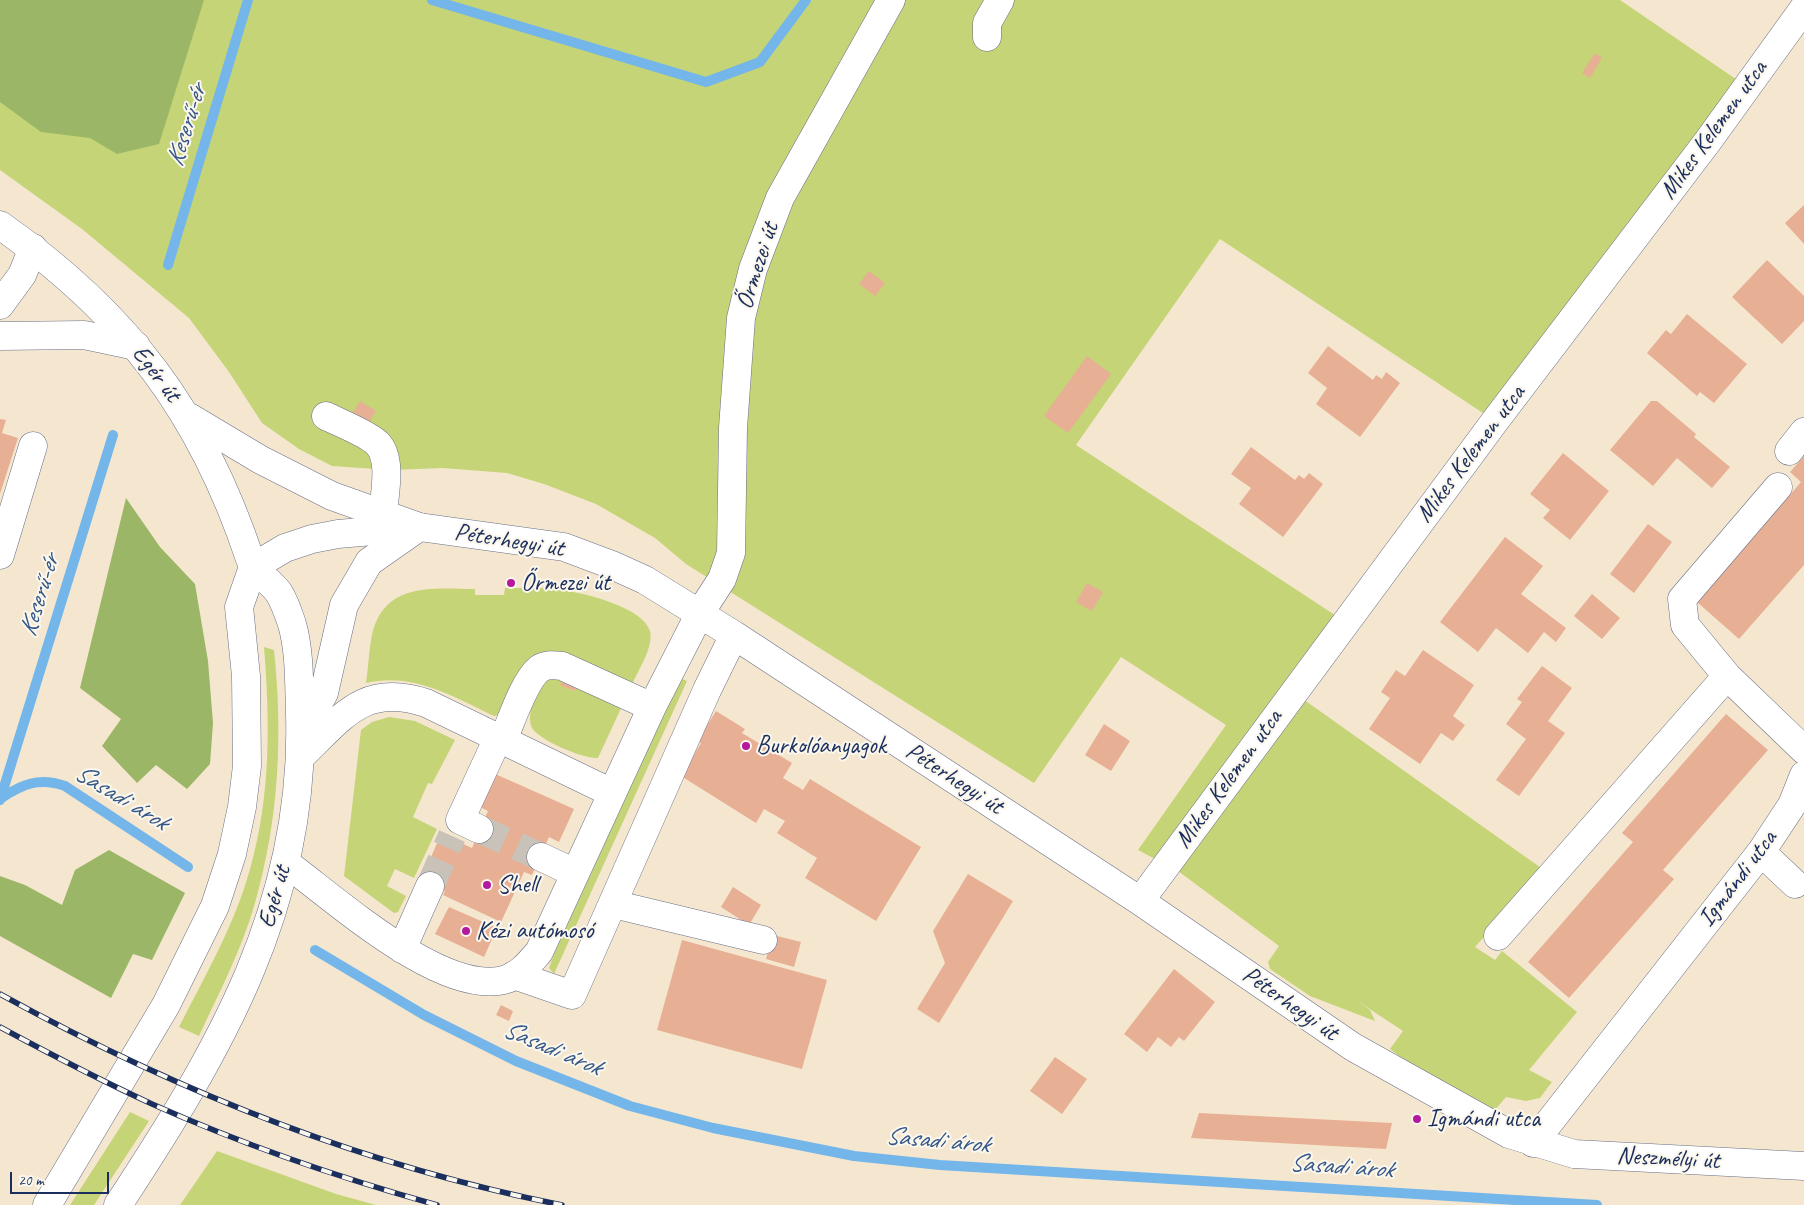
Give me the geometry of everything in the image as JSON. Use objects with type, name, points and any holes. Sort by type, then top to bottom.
[{"type":"street","name":"Őrmezei út","points":[[514,976],[530,963],[539,952],[652,707],[700,613],[722,579],[731,554],[733,428],[741,318],[753,269],[780,198],[891,0]]},
{"type":"street","points":[[987,36],[987,23],[1000,0]]},
{"type":"street","name":"Mikes Kelemen utca","points":[[1140,901],[1277,714],[1708,141],[1804,8]]},
{"type":"street","name":"Egér út","points":[[0,225],[33,248],[99,306],[136,346],[164,381],[186,415],[218,475],[253,568],[279,593],[292,624],[299,685],[301,747],[298,805],[272,917],[247,982],[219,1040],[164,1135],[118,1205]]},
{"type":"street","points":[[0,305],[22,275],[33,248]]},
{"type":"street","points":[[0,336],[84,335],[136,346]]},
{"type":"street","points":[[186,415],[231,443],[310,486],[332,496],[419,527]]},
{"type":"street","points":[[326,416],[377,443],[383,452],[386,463],[383,515]]},
{"type":"street","points":[[0,555],[33,446]]},
{"type":"street","points":[[1778,487],[1682,599],[1685,625],[1727,676],[1804,750]]},
{"type":"street","name":"Péterhegyi út","points":[[253,568],[285,548],[312,539],[338,534],[419,527],[564,547],[645,580],[734,635],[1140,901],[1353,1047],[1468,1113],[1509,1134],[1533,1143]]},
{"type":"street","points":[[301,747],[324,693],[344,605],[369,562],[419,527]]},
{"type":"street","points":[[47,1205],[166,1006],[215,906],[232,854],[241,815],[247,766],[246,676],[239,608],[253,568]]},
{"type":"street","points":[[286,863],[402,949],[436,968],[466,980],[488,982],[514,976],[572,995],[707,690],[734,635]]},
{"type":"street","points":[[464,828],[501,739],[530,681],[540,668],[548,665],[562,666],[652,707]]},
{"type":"street","points":[[1498,936],[1727,676]]},
{"type":"street","points":[[301,747],[354,706],[370,700],[393,696],[426,703],[612,793]]},
{"type":"street","name":"Igmándi utca","points":[[1533,1143],[1761,852],[1792,805],[1804,774]]},
{"type":"street","points":[[1761,852],[1794,884]]},
{"type":"street","points":[[541,858],[575,874]]},
{"type":"street","points":[[402,949],[430,886]]},
{"type":"street","points":[[613,904],[763,940]]},
{"type":"street","name":"Neszmélyi út","points":[[1533,1143],[1574,1154],[1804,1166]]},
{"type":"green space","points":[[0,0],[1620,0],[1746,86],[1495,421],[1220,239],[1076,445],[1347,623],[1293,692],[1544,870],[1475,947],[1495,960],[1502,951],[1577,1012],[1529,1070],[1552,1082],[1540,1098],[1526,1101],[1506,1097],[1494,1111],[1420,1072],[1390,1049],[1403,1031],[1356,1000],[1370,1010],[1375,1021],[1310,996],[1270,969],[1268,962],[1279,946],[1178,871],[1138,850],[1226,725],[1121,657],[1034,783],[686,564],[655,538],[596,504],[544,484],[507,473],[443,468],[391,470],[332,466],[299,449],[262,423],[229,372],[189,318],[82,229],[0,170]]},
{"type":"green space","points":[[0,0],[204,0],[159,144],[117,154],[90,138],[41,132],[0,102]]},
{"type":"green space","points":[[126,498],[160,547],[195,584],[208,661],[213,723],[210,764],[187,789],[156,765],[137,783],[102,746],[121,719],[80,688]]},
{"type":"green space","points":[[505,588],[565,590],[608,601],[635,614],[645,622],[651,637],[648,651],[632,685],[569,655],[500,715],[494,716],[447,694],[416,683],[383,680],[366,683],[371,643],[376,622],[384,609],[394,600],[419,590],[475,589],[475,595],[504,595]]},
{"type":"green space","points":[[264,647],[274,650],[278,714],[277,777],[269,840],[255,903],[244,937],[199,1036],[179,1027],[219,950],[236,910],[250,869],[262,814],[268,731]]},
{"type":"green space","points":[[564,677],[561,685],[574,691],[578,683],[623,704],[598,758],[562,748],[543,738],[532,728],[530,717],[532,703],[541,685],[552,678]]},
{"type":"green space","points":[[680,678],[687,681],[554,974],[549,968],[554,954]]},
{"type":"green space","points":[[389,717],[415,721],[455,740],[432,784],[428,783],[413,817],[437,829],[414,878],[395,869],[387,886],[406,896],[398,912],[394,913],[344,876],[361,730],[372,722]]},
{"type":"green space","points":[[109,850],[185,893],[152,960],[133,954],[111,998],[0,936],[0,876],[25,885],[62,905],[75,870]]},
{"type":"green space","points":[[130,1112],[149,1121],[94,1205],[70,1205]]},
{"type":"green space","points":[[217,1151],[336,1194],[376,1205],[180,1205]]},
{"type":"building","points":[[1595,53],[1602,58],[1590,78],[1582,73]]},
{"type":"building","points":[[1804,205],[1804,244],[1785,223]]},
{"type":"building","points":[[1767,260],[1804,296],[1804,321],[1782,344],[1732,297]]},
{"type":"building","points":[[869,271],[885,283],[875,296],[859,284]]},
{"type":"building","points":[[1687,314],[1747,364],[1714,403],[1700,392],[1697,396],[1647,353],[1666,330],[1671,334]]},
{"type":"building","points":[[1328,346],[1373,380],[1376,375],[1382,379],[1386,372],[1400,383],[1360,437],[1316,404],[1327,388],[1308,373]]},
{"type":"building","points":[[1087,356],[1111,374],[1068,433],[1044,416]]},
{"type":"building","points":[[360,401],[376,411],[368,424],[352,414]]},
{"type":"building","points":[[1651,401],[1657,401],[1696,434],[1694,437],[1730,467],[1712,488],[1677,458],[1653,486],[1610,450]]},
{"type":"building","points":[[0,419],[6,420],[2,433],[18,438],[0,494]]},
{"type":"building","points":[[1251,447],[1295,480],[1299,475],[1304,479],[1309,473],[1323,484],[1283,537],[1239,504],[1251,488],[1231,474]]},
{"type":"building","points":[[1563,453],[1609,491],[1570,540],[1543,518],[1550,510],[1530,494]]},
{"type":"building","points":[[1804,456],[1804,565],[1739,639],[1697,602],[1801,482],[1790,472]]},
{"type":"building","points":[[1648,524],[1672,542],[1634,593],[1610,574]]},
{"type":"building","points":[[1505,537],[1543,566],[1521,594],[1566,628],[1556,642],[1544,632],[1528,653],[1496,628],[1478,652],[1440,622]]},
{"type":"building","points":[[1087,583],[1103,592],[1092,611],[1076,602]]},
{"type":"building","points":[[1592,594],[1620,618],[1602,639],[1574,616]]},
{"type":"building","points":[[1423,650],[1474,685],[1453,716],[1465,725],[1453,741],[1441,733],[1420,764],[1369,729],[1390,698],[1381,692],[1396,670],[1405,676]]},
{"type":"building","points":[[1542,666],[1572,688],[1548,721],[1565,733],[1519,796],[1496,780],[1526,739],[1506,724],[1522,702],[1517,699]]},
{"type":"building","points":[[564,677],[578,684],[574,691],[560,685]]},
{"type":"building","points":[[716,711],[745,729],[742,733],[792,763],[783,778],[803,790],[810,779],[921,847],[876,921],[805,878],[817,858],[777,833],[785,821],[764,809],[756,823],[681,776],[701,743],[697,741]]},
{"type":"building","points":[[1726,714],[1768,750],[1663,870],[1674,879],[1569,998],[1528,962],[1633,842],[1622,833]]},
{"type":"building","points":[[1104,724],[1130,741],[1111,771],[1085,755]]},
{"type":"building","points":[[493,773],[574,809],[559,842],[549,837],[532,875],[524,872],[501,922],[443,895],[445,891],[421,880],[441,834],[472,848],[488,811],[478,806]]},
{"type":"building","points":[[968,874],[1013,901],[939,1023],[917,1009],[945,963],[933,931]]},
{"type":"building","points":[[733,887],[761,905],[749,925],[721,907]]},
{"type":"building","name":"Kézi autómosó","points":[[449,907],[497,928],[484,957],[435,934]]},
{"type":"building","points":[[773,935],[801,942],[794,967],[766,959]]},
{"type":"building","points":[[682,940],[827,980],[802,1069],[657,1030]]},
{"type":"building","points":[[1174,969],[1215,1002],[1184,1041],[1179,1037],[1171,1047],[1158,1037],[1147,1052],[1124,1034]]},
{"type":"building","points":[[501,1005],[513,1011],[509,1021],[496,1015]]},
{"type":"building","points":[[1055,1057],[1087,1079],[1062,1114],[1030,1091]]},
{"type":"building","points":[[1199,1113],[1392,1123],[1386,1149],[1191,1138]]},
{"type":"waterway","name":"Keserű-ér","points":[[168,265],[248,0]]},
{"type":"waterway","points":[[432,0],[706,82],[760,62],[806,0]]},
{"type":"waterway","name":"Keserű-ér","points":[[0,800],[113,435]]},
{"type":"waterway","name":"Sasadi árok","points":[[0,799],[16,789],[39,782],[56,783],[65,786],[188,867]]},
{"type":"waterway","name":"Sasadi árok","points":[[315,950],[424,1015],[516,1061],[630,1106],[713,1128],[854,1156],[940,1165],[1597,1205]]},
{"type":"tunnel","points":[[479,829],[541,857]]},
{"type":"tunnel","points":[[430,886],[452,836]]},
{"type":"railway","points":[[0,994],[134,1062],[203,1093],[273,1121],[344,1147],[415,1169],[488,1189],[562,1205]]},
{"type":"railway","points":[[0,1027],[75,1067],[187,1119],[257,1147],[328,1172],[437,1205]]},
{"type":"place","name":"Őrmezei út","points":[[511,583]]},
{"type":"place","name":"Burkolóanyagok","points":[[746,746]]},
{"type":"place","name":"Shell","points":[[487,885]]},
{"type":"place","name":"Kézi autómosó","points":[[466,931]]},
{"type":"place","name":"Igmándi utca","points":[[1417,1119]]}]
